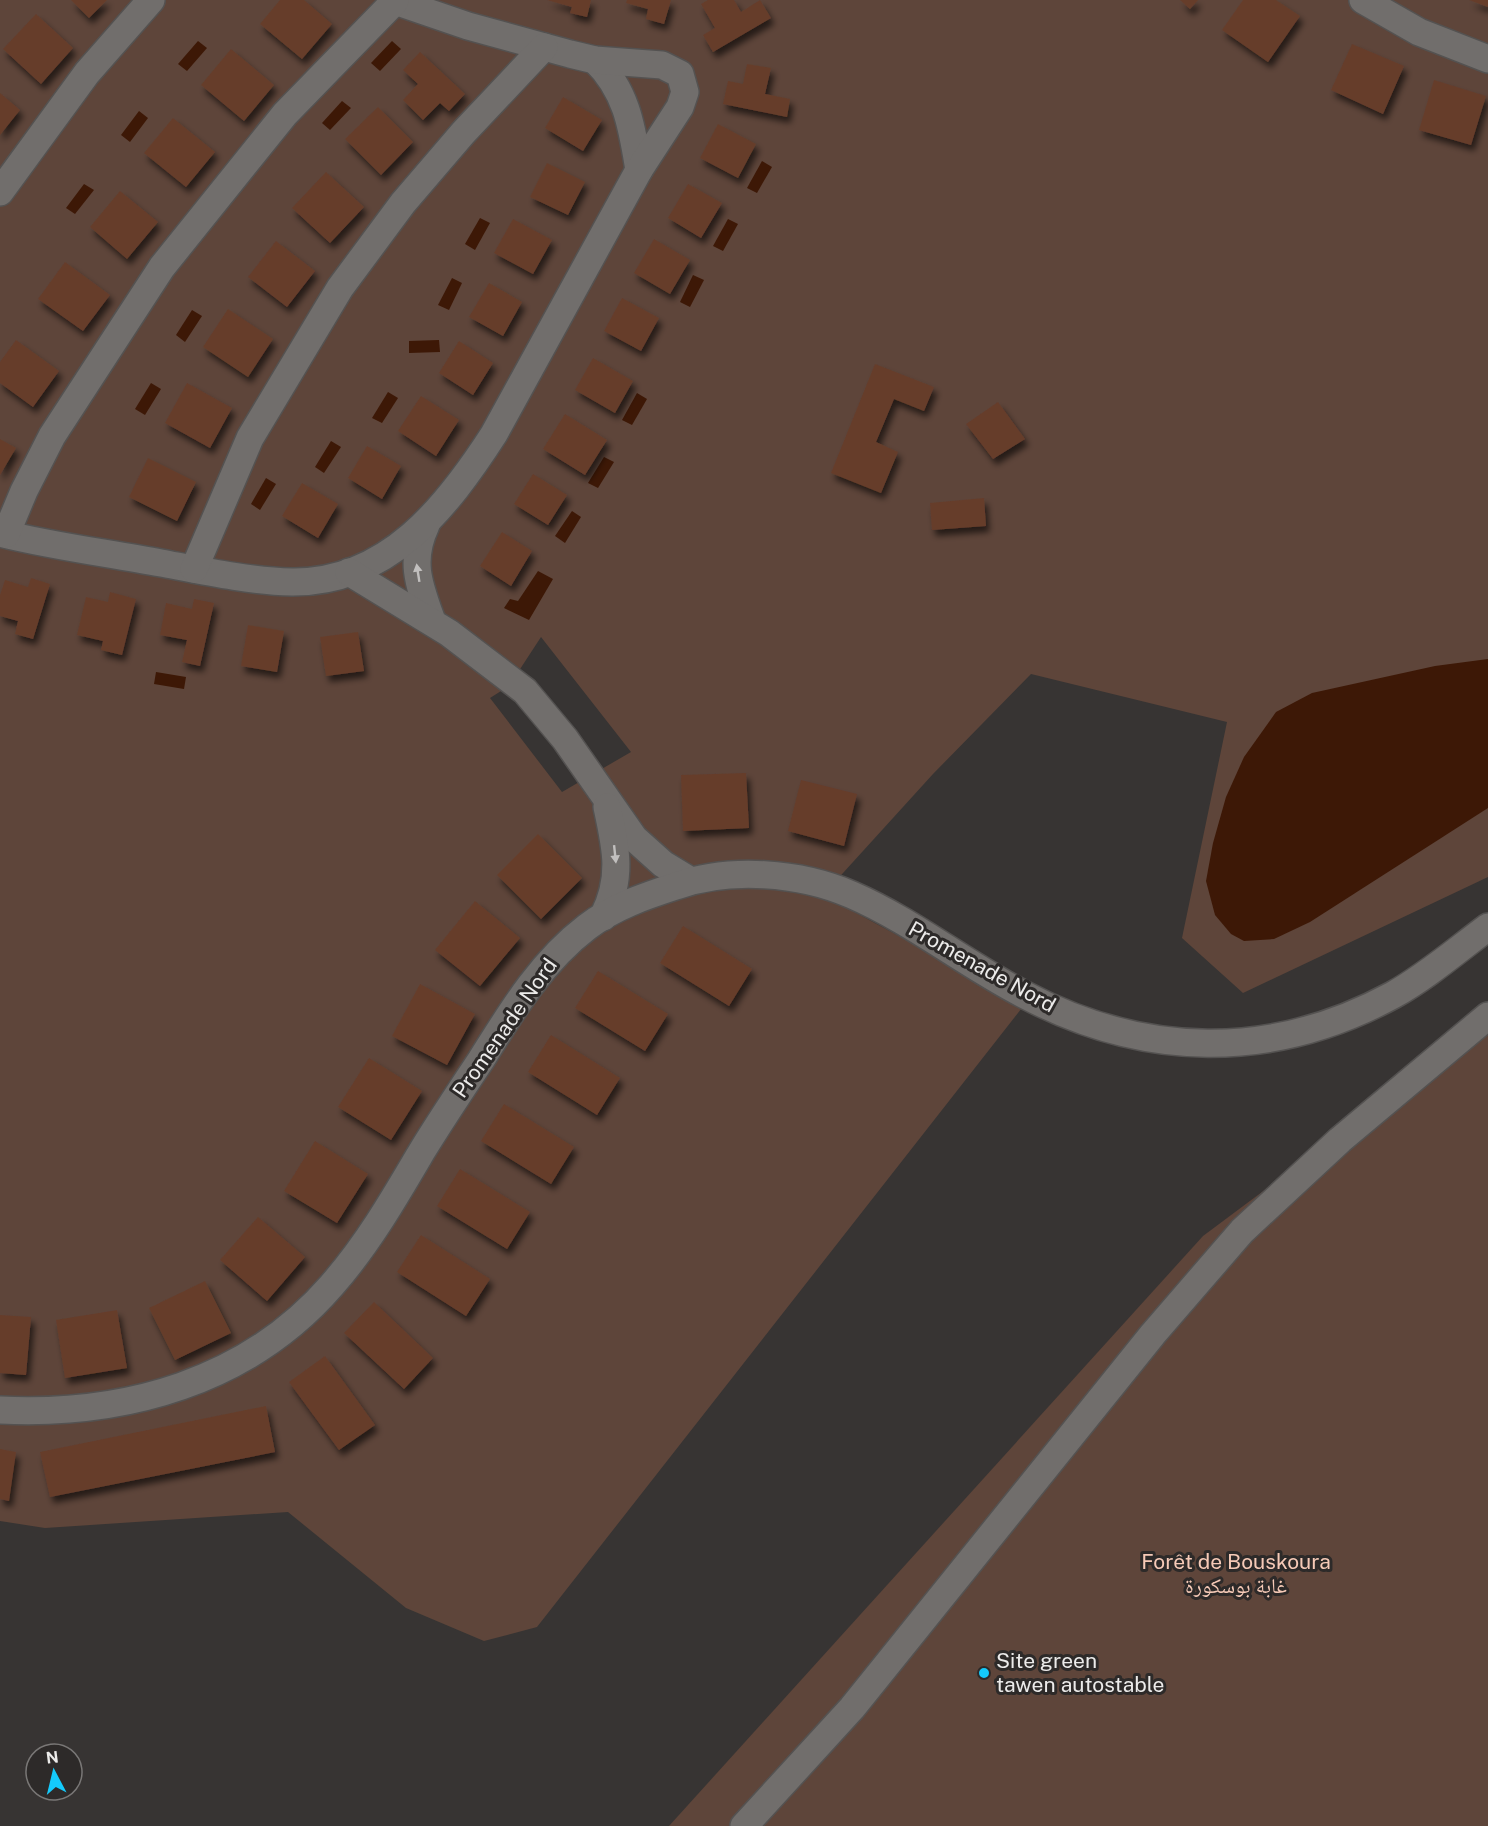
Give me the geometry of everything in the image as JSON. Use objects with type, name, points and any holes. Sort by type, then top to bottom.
[{"type":"street","points":[[0,192],[81,81],[151,0]]},
{"type":"street","points":[[1363,0],[1419,32],[1488,59]]},
{"type":"street","points":[[394,1],[468,26],[595,60],[662,65],[677,71],[684,81],[685,92],[680,108],[639,170],[494,434],[457,488],[426,525],[394,552],[349,572],[316,580],[291,582],[194,569],[3,533],[52,436],[162,267],[285,114],[394,1]]},
{"type":"street","points":[[194,569],[250,438],[340,288],[433,168],[544,47]]},
{"type":"street","points":[[595,60],[609,74],[623,98],[639,170]]},
{"type":"street","points":[[426,525],[419,539],[416,559],[421,591],[432,621]]},
{"type":"street","points":[[349,572],[432,621],[525,692],[565,739],[643,848],[663,864],[691,881]]},
{"type":"street","points":[[603,917],[612,898],[617,872],[613,835],[605,797]]},
{"type":"street","name":"Promenade Nord","points":[[0,1410],[104,1407],[173,1391],[224,1369],[272,1340],[300,1318],[333,1284],[374,1230],[437,1127],[536,978],[561,949],[603,917],[629,903],[691,881],[761,875],[811,883],[850,894],[1020,993],[1059,1012],[1122,1034],[1189,1042],[1250,1041],[1283,1036],[1330,1023],[1397,993],[1488,927]]},
{"type":"street","points":[[744,1826],[776,1795],[852,1708],[1153,1334],[1242,1231],[1340,1140],[1488,1016]]},
{"type":"green space","points":[[0,0],[1488,0],[1488,877],[1243,993],[1182,938],[1227,722],[1031,674],[933,774],[823,895],[1025,1004],[537,1627],[484,1641],[406,1608],[288,1512],[45,1528],[0,1521]],"holes":[[[541,637],[631,752],[562,792],[490,698],[509,686]]]},
{"type":"green space","name":"Forêt de Bouskoura غابة بوسكورة","points":[[1488,1023],[1488,1826],[669,1826],[1203,1236]]},
{"type":"shaded area","points":[[198,41],[207,48],[187,71],[178,64]]},
{"type":"shaded area","points":[[392,41],[401,49],[380,71],[371,63]]},
{"type":"shaded area","points":[[342,101],[351,108],[330,130],[322,123]]},
{"type":"shaded area","points":[[139,111],[148,118],[130,142],[121,135]]},
{"type":"shaded area","points":[[762,161],[772,167],[757,193],[747,188]]},
{"type":"shaded area","points":[[84,184],[94,190],[75,214],[66,208]]},
{"type":"shaded area","points":[[480,218],[490,223],[475,250],[465,244]]},
{"type":"shaded area","points":[[728,219],[738,224],[723,251],[713,246]]},
{"type":"shaded area","points":[[693,275],[704,280],[690,307],[680,302]]},
{"type":"shaded area","points":[[452,278],[462,283],[449,310],[438,305]]},
{"type":"shaded area","points":[[192,310],[202,316],[185,342],[176,335]]},
{"type":"shaded area","points":[[439,340],[440,352],[409,353],[409,341]]},
{"type":"shaded area","points":[[151,383],[161,389],[145,415],[135,409]]},
{"type":"shaded area","points":[[388,392],[398,398],[382,423],[372,418]]},
{"type":"shaded area","points":[[637,393],[647,399],[632,425],[622,420]]},
{"type":"shaded area","points":[[331,441],[341,447],[324,473],[315,467]]},
{"type":"shaded area","points":[[604,457],[614,462],[598,488],[588,483]]},
{"type":"shaded area","points":[[266,478],[276,484],[260,510],[251,504]]},
{"type":"shaded area","points":[[572,511],[581,517],[565,543],[555,536]]},
{"type":"shaded area","points":[[538,571],[553,579],[529,620],[504,608],[510,599],[518,601]]},
{"type":"shaded area","points":[[1488,659],[1488,808],[1310,922],[1274,939],[1244,941],[1231,934],[1215,915],[1206,881],[1213,843],[1226,797],[1244,757],[1276,712],[1312,693],[1435,666]]},
{"type":"shaded area","points":[[156,672],[186,677],[184,689],[154,684]]},
{"type":"building","points":[[71,0],[107,0],[89,18]]},
{"type":"building","points":[[280,0],[304,0],[332,24],[302,59],[260,24]]},
{"type":"building","points":[[547,0],[591,0],[587,17],[570,13],[572,7]]},
{"type":"building","points":[[627,0],[671,0],[664,24],[646,19],[648,9],[626,3]]},
{"type":"building","points":[[708,0],[734,0],[741,12],[760,0],[771,18],[713,52],[703,35],[715,28],[701,4]]},
{"type":"building","points":[[1180,0],[1198,0],[1190,9]]},
{"type":"building","points":[[1243,0],[1276,0],[1300,16],[1268,62],[1222,30]]},
{"type":"building","points":[[1469,0],[1488,0],[1488,7]]},
{"type":"building","points":[[36,14],[73,48],[41,84],[3,49]]},
{"type":"building","points":[[1352,44],[1404,66],[1383,114],[1331,90]]},
{"type":"building","points":[[231,49],[274,85],[244,121],[201,85]]},
{"type":"building","points":[[420,52],[465,94],[449,111],[440,103],[423,120],[403,100],[418,84],[403,70]]},
{"type":"building","points":[[747,64],[771,68],[765,94],[790,99],[787,117],[723,104],[728,81],[743,84]]},
{"type":"building","points":[[1434,80],[1486,96],[1471,145],[1419,130]]},
{"type":"building","points":[[0,93],[20,110],[0,135]]},
{"type":"building","points":[[563,97],[602,120],[583,151],[545,128]]},
{"type":"building","points":[[378,107],[413,142],[381,175],[345,139]]},
{"type":"building","points":[[173,118],[215,152],[186,187],[144,153]]},
{"type":"building","points":[[718,124],[756,144],[738,178],[700,158]]},
{"type":"building","points":[[547,163],[585,182],[568,215],[530,197]]},
{"type":"building","points":[[326,172],[364,207],[330,243],[292,208]]},
{"type":"building","points":[[688,184],[722,203],[701,238],[668,218]]},
{"type":"building","points":[[120,191],[158,222],[127,259],[90,227]]},
{"type":"building","points":[[513,219],[552,240],[533,274],[494,253]]},
{"type":"building","points":[[654,239],[690,260],[670,294],[634,273]]},
{"type":"building","points":[[276,241],[315,271],[287,307],[248,277]]},
{"type":"building","points":[[65,262],[110,295],[83,331],[38,299]]},
{"type":"building","points":[[489,283],[522,302],[503,336],[469,317]]},
{"type":"building","points":[[622,298],[659,318],[641,351],[604,331]]},
{"type":"building","points":[[228,309],[273,339],[248,377],[203,347]]},
{"type":"building","points":[[16,340],[59,371],[33,407],[0,383],[0,362]]},
{"type":"building","points":[[459,341],[493,363],[473,395],[439,373]]},
{"type":"building","points":[[593,358],[633,381],[615,413],[575,390]]},
{"type":"building","points":[[875,364],[934,387],[924,411],[894,399],[876,442],[898,452],[881,493],[831,473]]},
{"type":"building","points":[[187,383],[232,408],[210,448],[165,423]]},
{"type":"building","points":[[421,396],[459,420],[436,456],[398,431]]},
{"type":"building","points":[[998,402],[1025,439],[993,459],[966,424]]},
{"type":"building","points":[[565,414],[607,440],[585,475],[543,449]]},
{"type":"building","points":[[0,439],[16,448],[0,475]]},
{"type":"building","points":[[367,446],[401,466],[382,499],[348,478]]},
{"type":"building","points":[[148,458],[196,482],[177,521],[129,497]]},
{"type":"building","points":[[533,474],[567,495],[548,525],[514,504]]},
{"type":"building","points":[[302,483],[338,504],[318,538],[282,516]]},
{"type":"building","points":[[984,498],[986,526],[932,530],[930,503]]},
{"type":"building","points":[[502,532],[532,551],[511,586],[480,566]]},
{"type":"building","points":[[31,578],[50,584],[33,639],[15,634],[18,621],[0,616],[0,595],[5,580],[28,587]]},
{"type":"building","points":[[110,592],[136,599],[122,655],[101,650],[103,641],[77,635],[86,597],[108,602]]},
{"type":"building","points":[[194,599],[214,603],[200,666],[182,662],[187,640],[160,635],[166,603],[192,609]]},
{"type":"building","points":[[248,625],[284,631],[277,672],[241,666]]},
{"type":"building","points":[[358,632],[364,671],[326,676],[320,637]]},
{"type":"building","points":[[746,773],[749,828],[683,831],[681,775]]},
{"type":"building","points":[[801,780],[857,794],[844,846],[788,831]]},
{"type":"building","points":[[538,834],[582,878],[541,919],[497,875]]},
{"type":"building","points":[[475,901],[520,938],[480,986],[435,950]]},
{"type":"building","points":[[683,926],[752,969],[729,1006],[660,963]]},
{"type":"building","points":[[598,971],[668,1014],[645,1051],[575,1008]]},
{"type":"building","points":[[420,984],[475,1014],[447,1065],[392,1036]]},
{"type":"building","points":[[551,1035],[620,1078],[597,1115],[528,1072]]},
{"type":"building","points":[[369,1058],[422,1091],[391,1140],[338,1107]]},
{"type":"building","points":[[504,1104],[574,1147],[551,1184],[481,1141]]},
{"type":"building","points":[[315,1141],[368,1174],[337,1223],[284,1191]]},
{"type":"building","points":[[460,1169],[530,1212],[507,1249],[437,1206]]},
{"type":"building","points":[[258,1217],[305,1257],[267,1301],[220,1260]]},
{"type":"building","points":[[421,1235],[490,1279],[466,1316],[397,1272]]},
{"type":"building","points":[[205,1281],[231,1333],[175,1360],[149,1308]]},
{"type":"building","points":[[374,1302],[433,1358],[404,1389],[344,1333]]},
{"type":"building","points":[[117,1310],[127,1368],[65,1378],[56,1320]]},
{"type":"building","points":[[0,1315],[31,1317],[26,1375],[0,1373]]},
{"type":"building","points":[[325,1356],[375,1425],[339,1450],[289,1382]]},
{"type":"building","points":[[266,1406],[275,1452],[50,1497],[40,1452]]},
{"type":"building","points":[[0,1449],[16,1452],[9,1501],[0,1499]]},
{"type":"place","name":"Site green tawen autostable","points":[[984,1673]]}]
